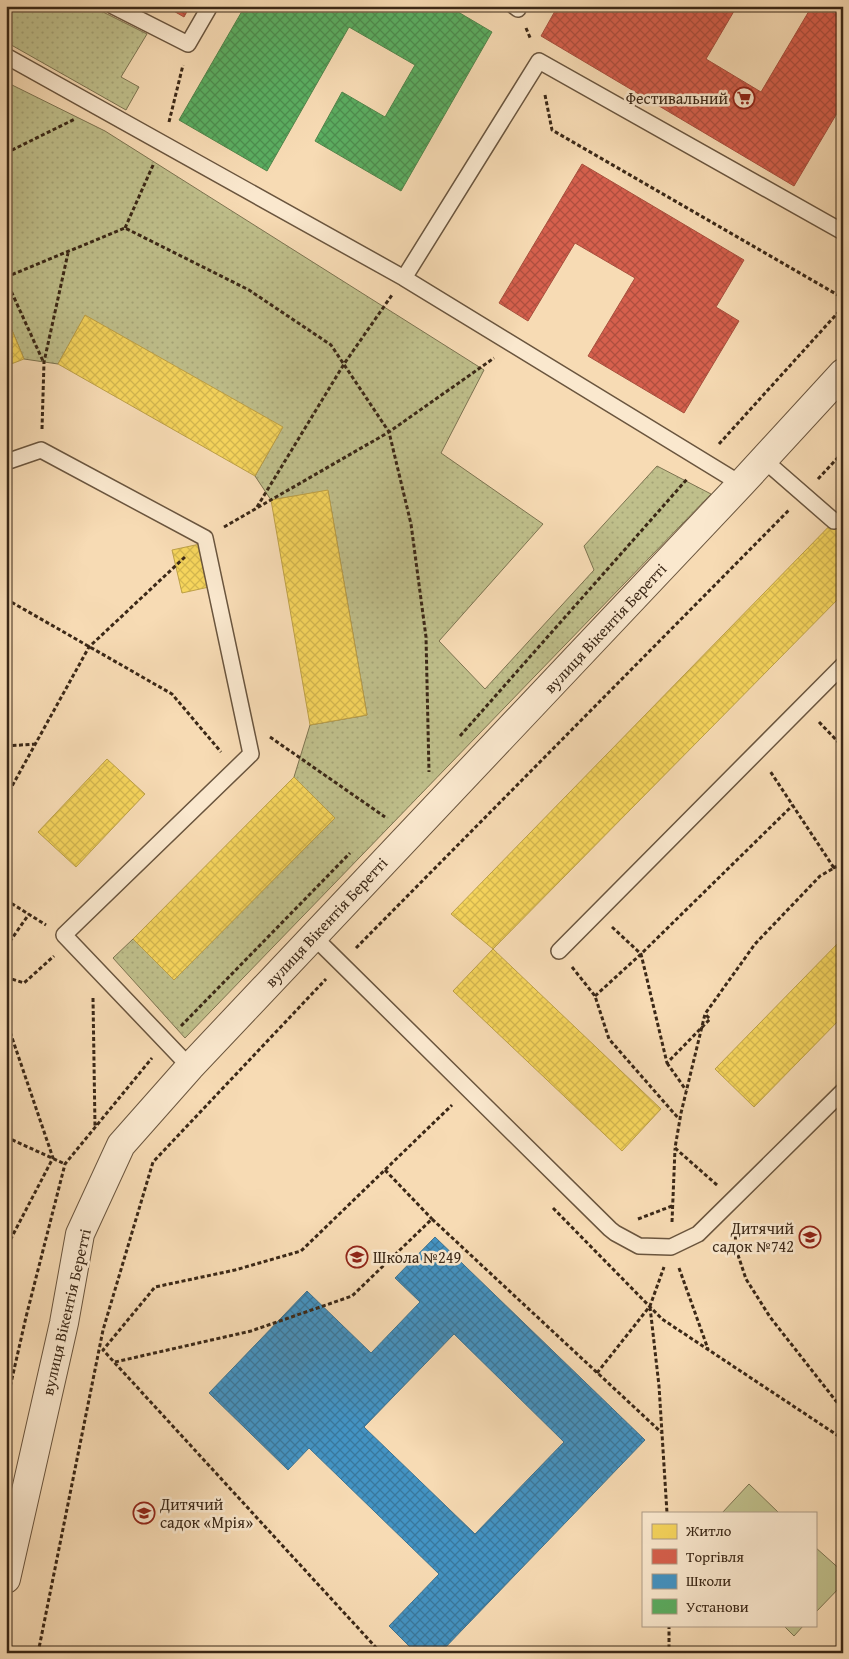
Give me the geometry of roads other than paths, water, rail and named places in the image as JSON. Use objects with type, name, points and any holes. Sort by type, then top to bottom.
[{"type":"street","name":"вулиця Вікентія Беретті","points":[[7,1573],[64,1323],[80,1234],[120,1145],[190,1067],[764,460],[843,373]]},
{"type":"lane","points":[[113,6],[188,44],[210,6]]},
{"type":"lane","points":[[6,56],[404,278],[741,484]]},
{"type":"lane","points":[[404,278],[539,61],[843,232]]},
{"type":"lane","points":[[6,462],[41,450],[205,538],[250,754],[67,938],[190,1067]]},
{"type":"lane","points":[[764,460],[834,520]]},
{"type":"lane","points":[[560,950],[843,665]]},
{"type":"lane","points":[[313,936],[610,1229],[639,1246],[671,1246],[698,1234],[843,1091]]},
{"type":"place","name":"Фестивальний","points":[[744,98]]},
{"type":"place","name":"Дитячий садок №742","points":[[810,1237]]},
{"type":"place","name":"Школа №249","points":[[357,1257]]},
{"type":"place","name":"Дитячий садок «Мрія»","points":[[144,1513]]}]
